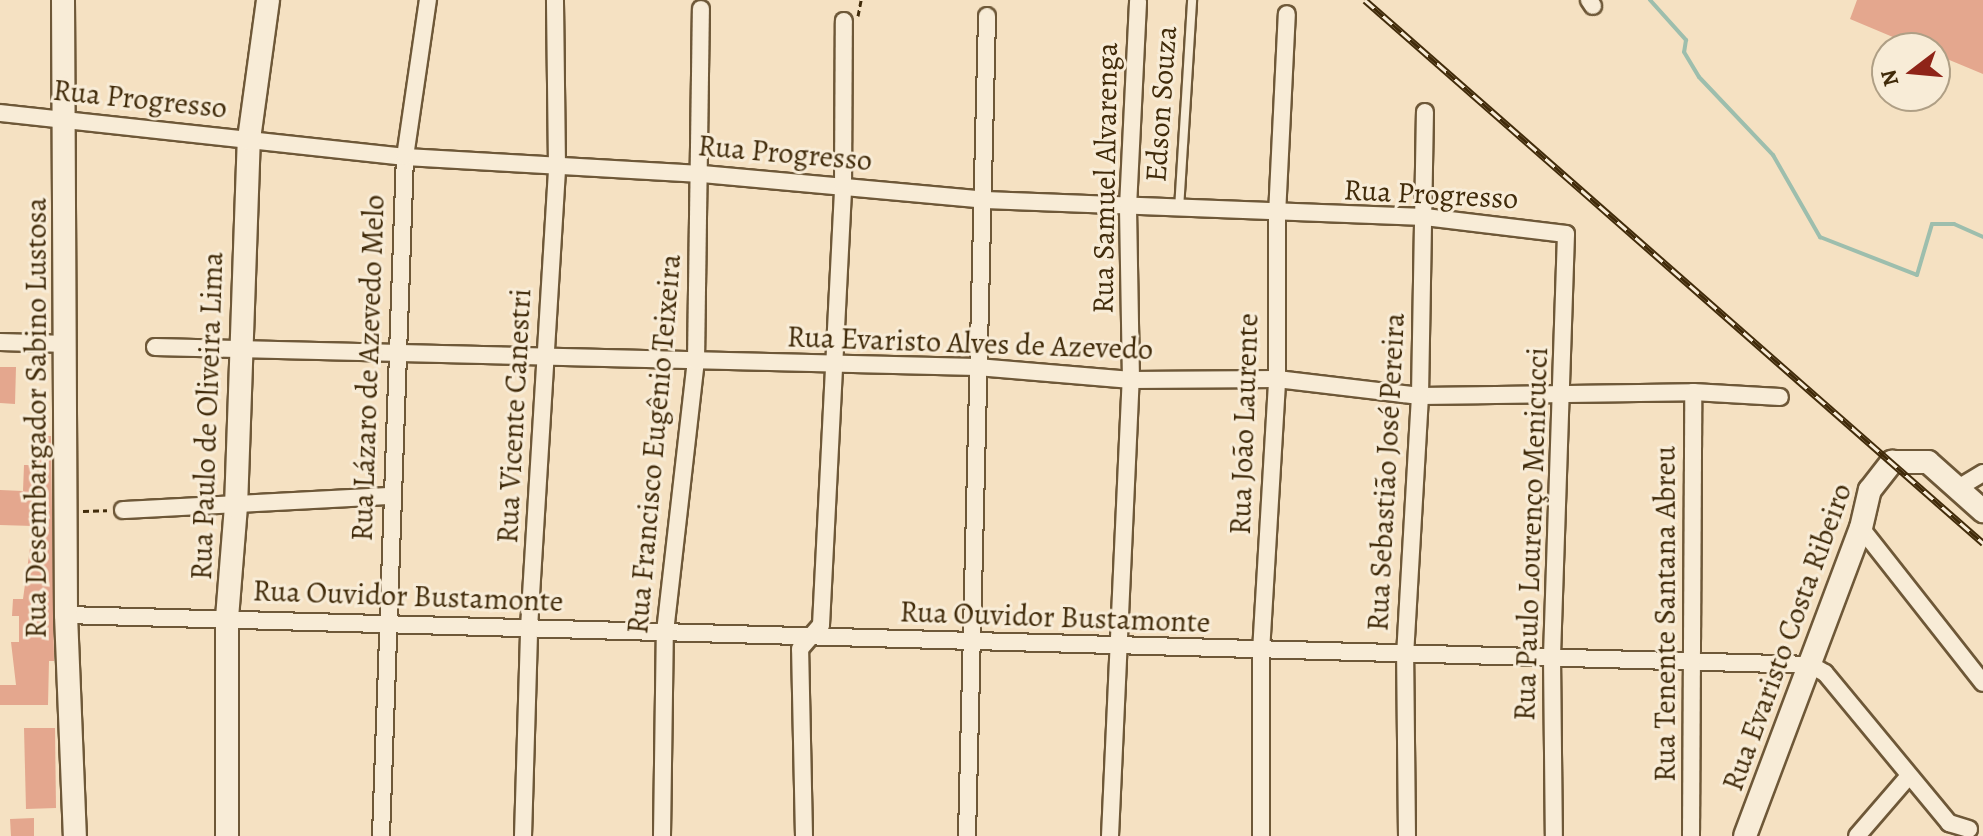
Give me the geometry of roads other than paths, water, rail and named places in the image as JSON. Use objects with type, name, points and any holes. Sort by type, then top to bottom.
[{"type":"street","name":"Rua Desembargador Sabino Lustosa","points":[[63,0],[66,615],[75,836]]},
{"type":"street","name":"Rua Paulo de Oliveira Lima","points":[[227,836],[227,618],[236,507],[249,139],[268,0]]},
{"type":"street","name":"Rua Lázaro de Azevedo Melo","points":[[381,836],[390,496],[405,157],[428,0]]},
{"type":"street","name":"Rua Vicente Canestri","points":[[523,836],[529,628],[557,166],[555,0]]},
{"type":"street","name":"Rua Samuel Alvarenga","points":[[1110,836],[1115,648],[1131,380],[1128,207],[1138,1]]},
{"type":"street","name":"Rua Francisco Eugênio Teixeira","points":[[662,836],[665,632],[696,361],[702,174],[701,9]]},
{"type":"street","name":"Rua João Laurente","points":[[1261,836],[1261,652],[1277,379],[1277,215],[1287,14]]},
{"type":"street","points":[[967,836],[974,642],[977,367],[985,200],[987,16]]},
{"type":"street","points":[[804,836],[800,649],[821,625],[843,185],[844,21]]},
{"type":"street","name":"Rua Sebastião José Pereira","points":[[1407,836],[1405,656],[1420,396],[1425,112]]},
{"type":"street","name":"Rua Progresso","points":[[0,113],[405,157],[702,174],[985,200],[1277,215],[1425,217],[1566,234]]},
{"type":"street","name":"Rua Paulo Lourenço Menicucci","points":[[1554,836],[1552,657],[1564,395],[1566,234]]},
{"type":"street","points":[[0,342],[67,344]]},
{"type":"street","name":"Rua Evaristo Alves de Azevedo","points":[[155,347],[977,367],[1131,380],[1277,379],[1420,396],[1693,392],[1780,397]]},
{"type":"street","name":"Rua Tenente Santana Abreu","points":[[1691,836],[1695,664],[1693,392]]},
{"type":"street","name":"Rua Evaristo Costa Ribeiro","points":[[1745,836],[1861,528],[1870,490],[1892,462],[1928,462],[1958,488]]},
{"type":"street","points":[[1983,473],[1958,488],[1983,511]]},
{"type":"street","points":[[123,510],[236,507],[390,496]]},
{"type":"street","points":[[1861,528],[1983,683]]},
{"type":"street","name":"Rua Ouvidor Bustamonte","points":[[66,615],[1115,648],[1811,665]]},
{"type":"street","points":[[1811,665],[1825,673],[1907,778],[1949,823],[1969,829]]},
{"type":"street","points":[[1857,836],[1907,778]]},
{"type":"lane","name":"Edson Souza","points":[[1179,210],[1192,0]]},
{"type":"waterway","points":[[1650,0],[1686,40],[1684,52],[1699,77],[1773,155],[1820,237],[1917,275],[1932,224],[1954,224],[1983,237]]},
{"type":"railway","points":[[1365,0],[1983,543]]}]
